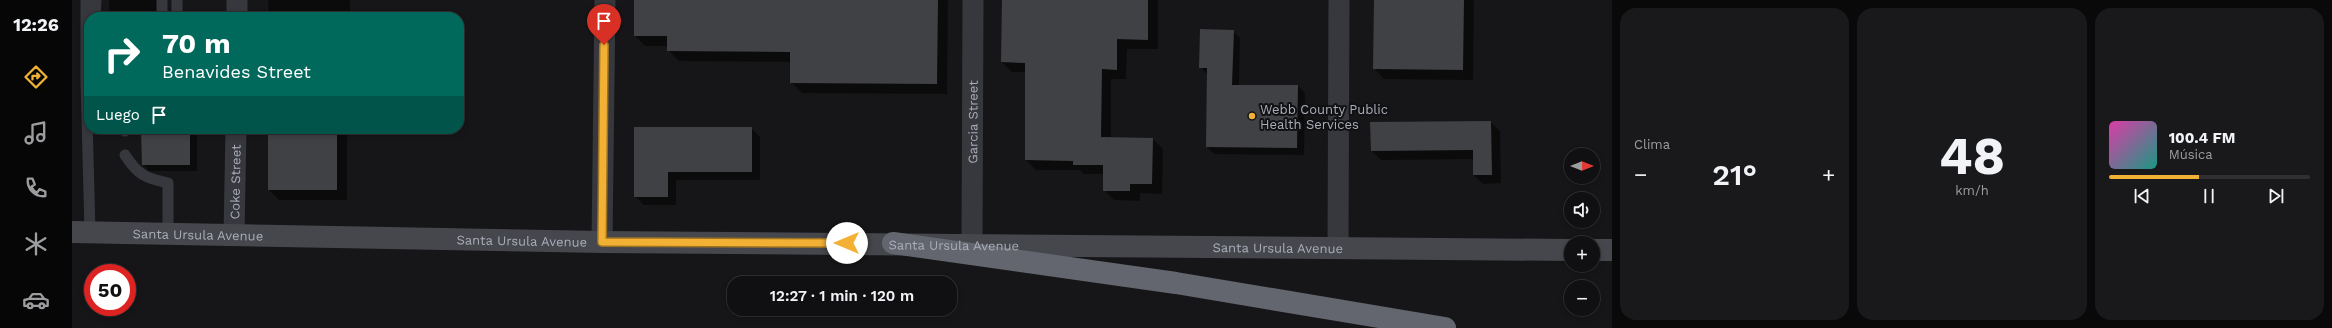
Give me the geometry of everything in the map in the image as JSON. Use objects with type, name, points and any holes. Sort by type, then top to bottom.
[{"type":"highway","points":[[893,243],[1176,283],[1445,328]]},
{"type":"main road","name":"Santa Ursula Avenue","points":[[81,232],[602,242],[972,243],[1338,246],[1564,250]]},
{"type":"main road","points":[[1600,250],[1612,250]]},
{"type":"street","points":[[237,0],[237,12]]},
{"type":"street","points":[[602,242],[605,0]]},
{"type":"street","name":"Garcia Street","points":[[972,243],[973,0]]},
{"type":"street","points":[[1338,246],[1340,0]]},
{"type":"street","name":"Coke Street","points":[[234,235],[236,134]]},
{"type":"lane","points":[[86,0],[86,12]]},
{"type":"lane","points":[[95,12],[96,0]]},
{"type":"lane","points":[[162,0],[162,12]]},
{"type":"lane","points":[[177,0],[177,12]]},
{"type":"lane","points":[[81,232],[85,134]]},
{"type":"lane","points":[[125,155],[134,169],[146,178],[168,183],[168,234]]},
{"type":"building","points":[[634,0],[938,0],[937,84],[790,83],[790,52],[667,51],[667,36],[634,36]]},
{"type":"building","points":[[1002,0],[1148,0],[1148,40],[1117,39],[1117,70],[1102,69],[1101,137],[1153,138],[1152,184],[1130,184],[1130,191],[1103,191],[1103,165],[1073,165],[1073,161],[1025,160],[1025,63],[1001,62]]},
{"type":"building","points":[[1374,0],[1464,0],[1463,70],[1373,69]]},
{"type":"building","name":"Webb County Public Health Services","points":[[1200,29],[1234,30],[1232,85],[1298,85],[1297,148],[1206,147],[1207,68],[1199,68]]},
{"type":"building","points":[[1491,121],[1492,175],[1473,175],[1473,150],[1371,151],[1370,122]]},
{"type":"building","points":[[634,127],[752,127],[752,172],[668,172],[668,197],[634,197]]},
{"type":"building","points":[[141,134],[190,134],[190,165],[142,165]]},
{"type":"building","points":[[268,134],[337,134],[337,190],[268,190]]},
{"type":"place","name":"Webb County Public Health Services","points":[[1252,116]]},
{"type":"route","points":[[604,45],[602,242],[847,243]]}]
